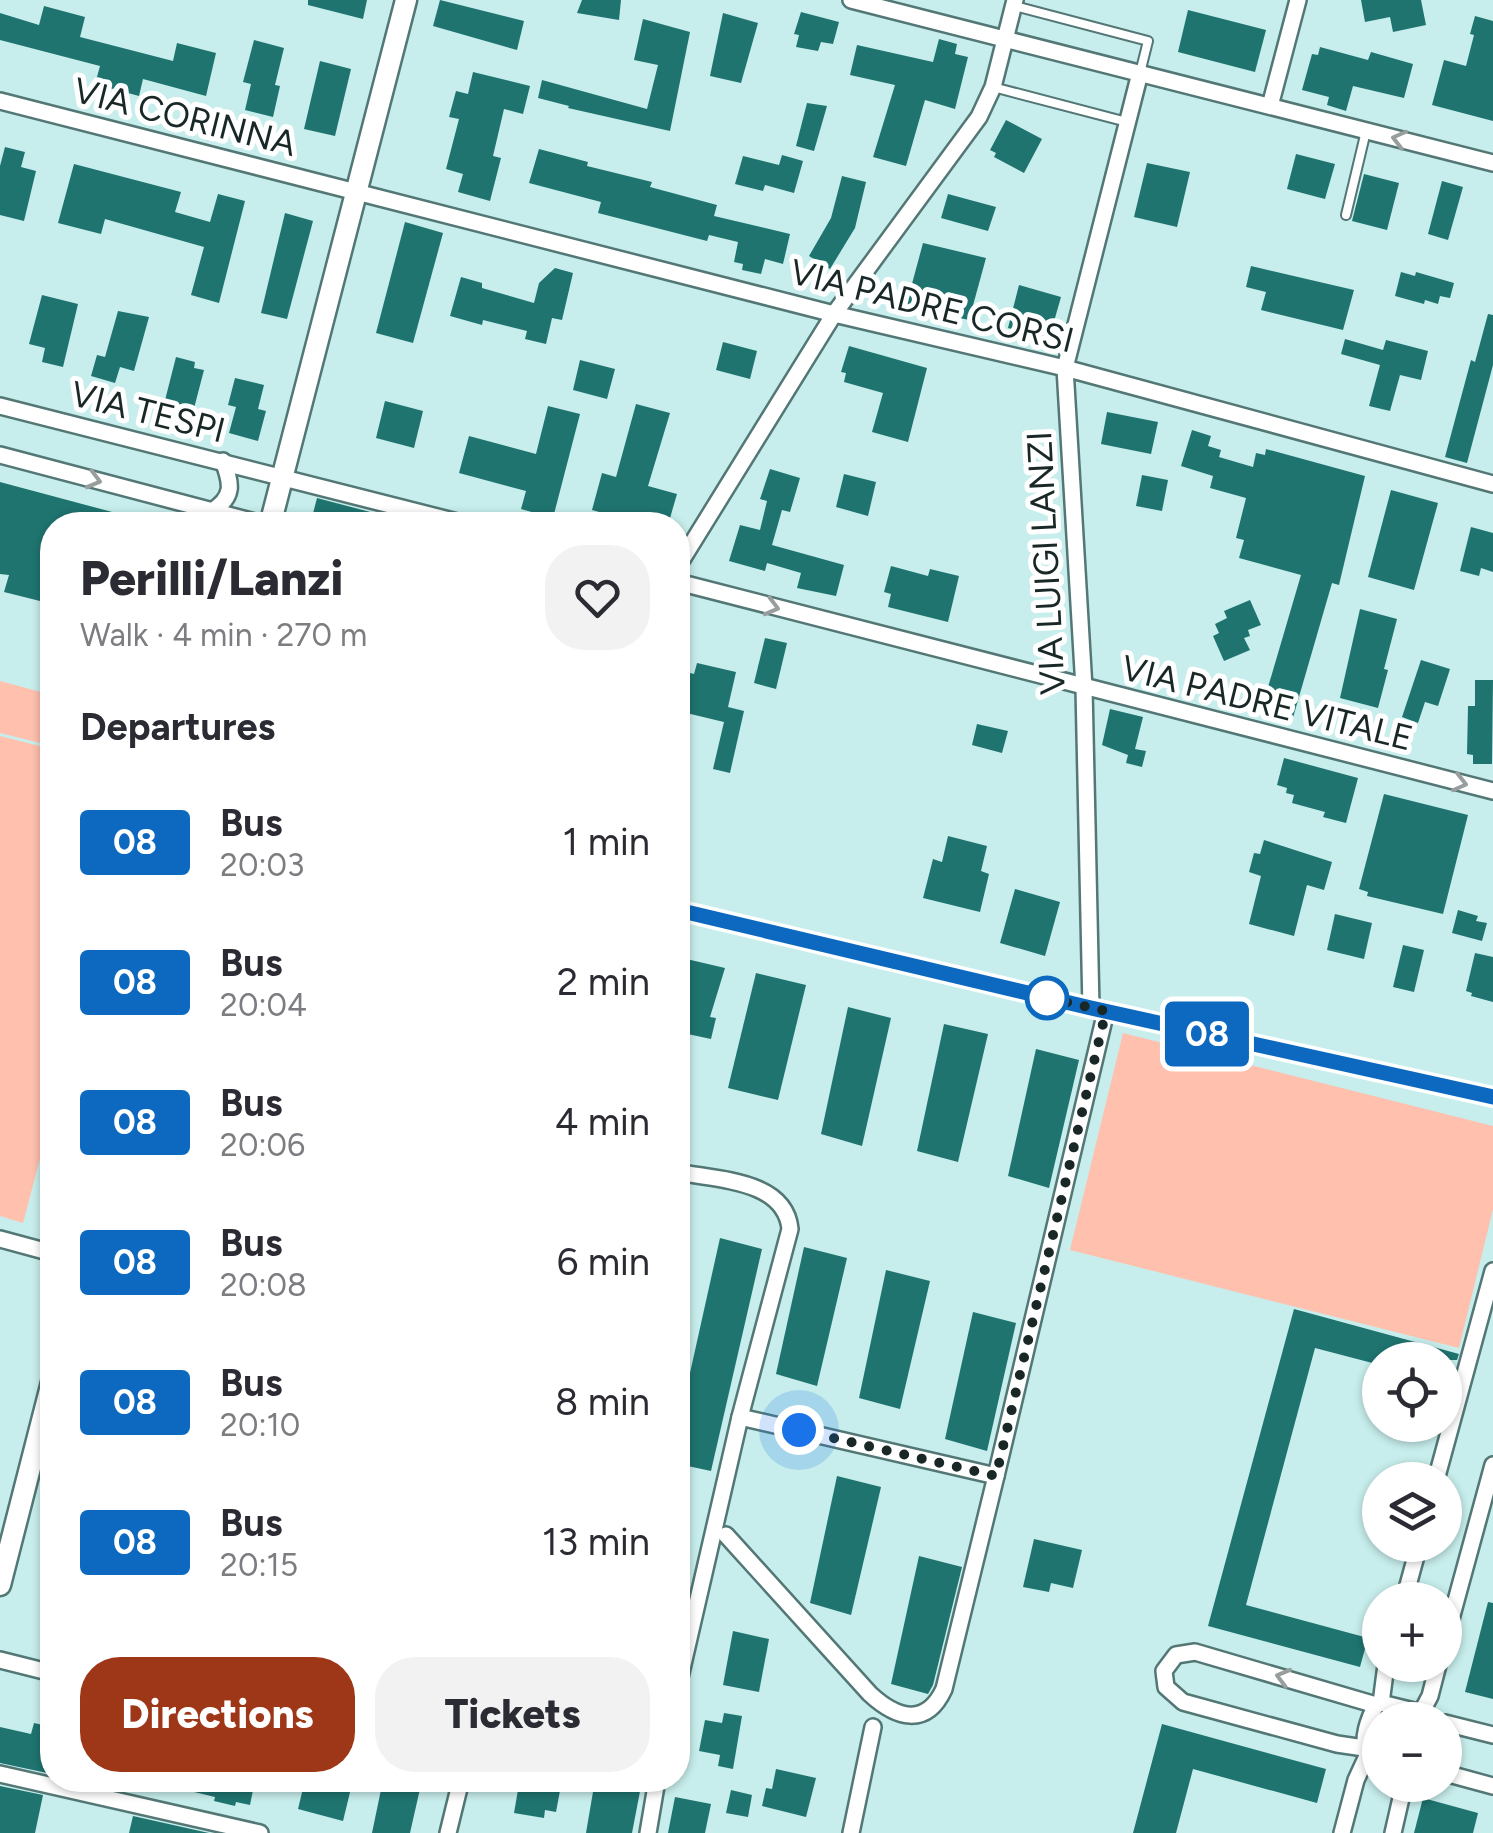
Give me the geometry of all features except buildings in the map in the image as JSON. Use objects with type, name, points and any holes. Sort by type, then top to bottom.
[{"type":"street","points":[[272,512],[406,0]]},
{"type":"street","points":[[851,0],[1493,163]]},
{"type":"street","points":[[1270,106],[1298,0]]},
{"type":"street","points":[[690,547],[834,314],[976,122],[993,87],[1014,3]]},
{"type":"street","name":"VIA LUIGI LANZI","points":[[726,1535],[878,1701],[901,1714],[922,1714],[933,1706],[944,1689],[996,1476],[1098,1009],[1065,368],[1140,73]]},
{"type":"street","name":"VIA CORINNA","points":[[0,100],[356,192]]},
{"type":"street","name":"VIA PADRE CORSI","points":[[356,192],[834,314],[1065,368],[1493,484]]},
{"type":"street","name":"VIA TESPI","points":[[0,406],[282,476]]},
{"type":"street","points":[[0,454],[216,512]]},
{"type":"street","points":[[212,511],[230,495],[230,478],[223,461]]},
{"type":"street","points":[[282,476],[419,512]]},
{"type":"street","name":"VIA PADRE VITALE","points":[[690,585],[1493,791]]},
{"type":"street","points":[[690,913],[1493,1097]]},
{"type":"street","points":[[690,1175],[759,1189],[774,1197],[790,1222],[690,1634]]},
{"type":"street","points":[[0,1239],[40,1249]]},
{"type":"street","points":[[1441,1462],[1493,1271]]},
{"type":"street","points":[[1475,1338],[1493,1342]]},
{"type":"street","points":[[740,1417],[996,1476]]},
{"type":"street","points":[[0,1585],[5,1542],[40,1423]]},
{"type":"street","points":[[1461,1582],[1493,1465]]},
{"type":"street","points":[[1362,1749],[1187,1704],[1169,1692],[1164,1671],[1176,1654],[1190,1652],[1364,1702]]},
{"type":"street","points":[[0,1660],[40,1670]]},
{"type":"street","points":[[851,1833],[874,1726]]},
{"type":"street","points":[[1462,1727],[1493,1735]]},
{"type":"street","points":[[1342,1833],[1362,1767]]},
{"type":"street","points":[[0,1774],[40,1783]]},
{"type":"street","points":[[1462,1778],[1493,1786]]},
{"type":"street","points":[[79,1792],[260,1833]]},
{"type":"street","points":[[448,1833],[457,1792]]},
{"type":"street","points":[[648,1833],[655,1792]]},
{"type":"street","points":[[1393,1833],[1400,1802]]},
{"type":"lane","points":[[1014,3],[1148,41],[1140,73]]},
{"type":"lane","points":[[993,87],[1127,122]]},
{"type":"lane","points":[[1346,216],[1366,131]]},
{"type":"shaded area","points":[[0,681],[40,692],[40,743],[0,733]]},
{"type":"shaded area","points":[[0,736],[40,746],[40,1159],[23,1223],[0,1216]]},
{"type":"shaded area","points":[[1123,1033],[1493,1126],[1493,1209],[1460,1342],[1435,1342],[1070,1250]]},
{"type":"bus line","name":"08","points":[[690,913],[1091,1008],[1493,1097]]},
{"type":"route","points":[[799,1430],[996,1476],[1106,1011],[1039,996],[1047,998]]}]
